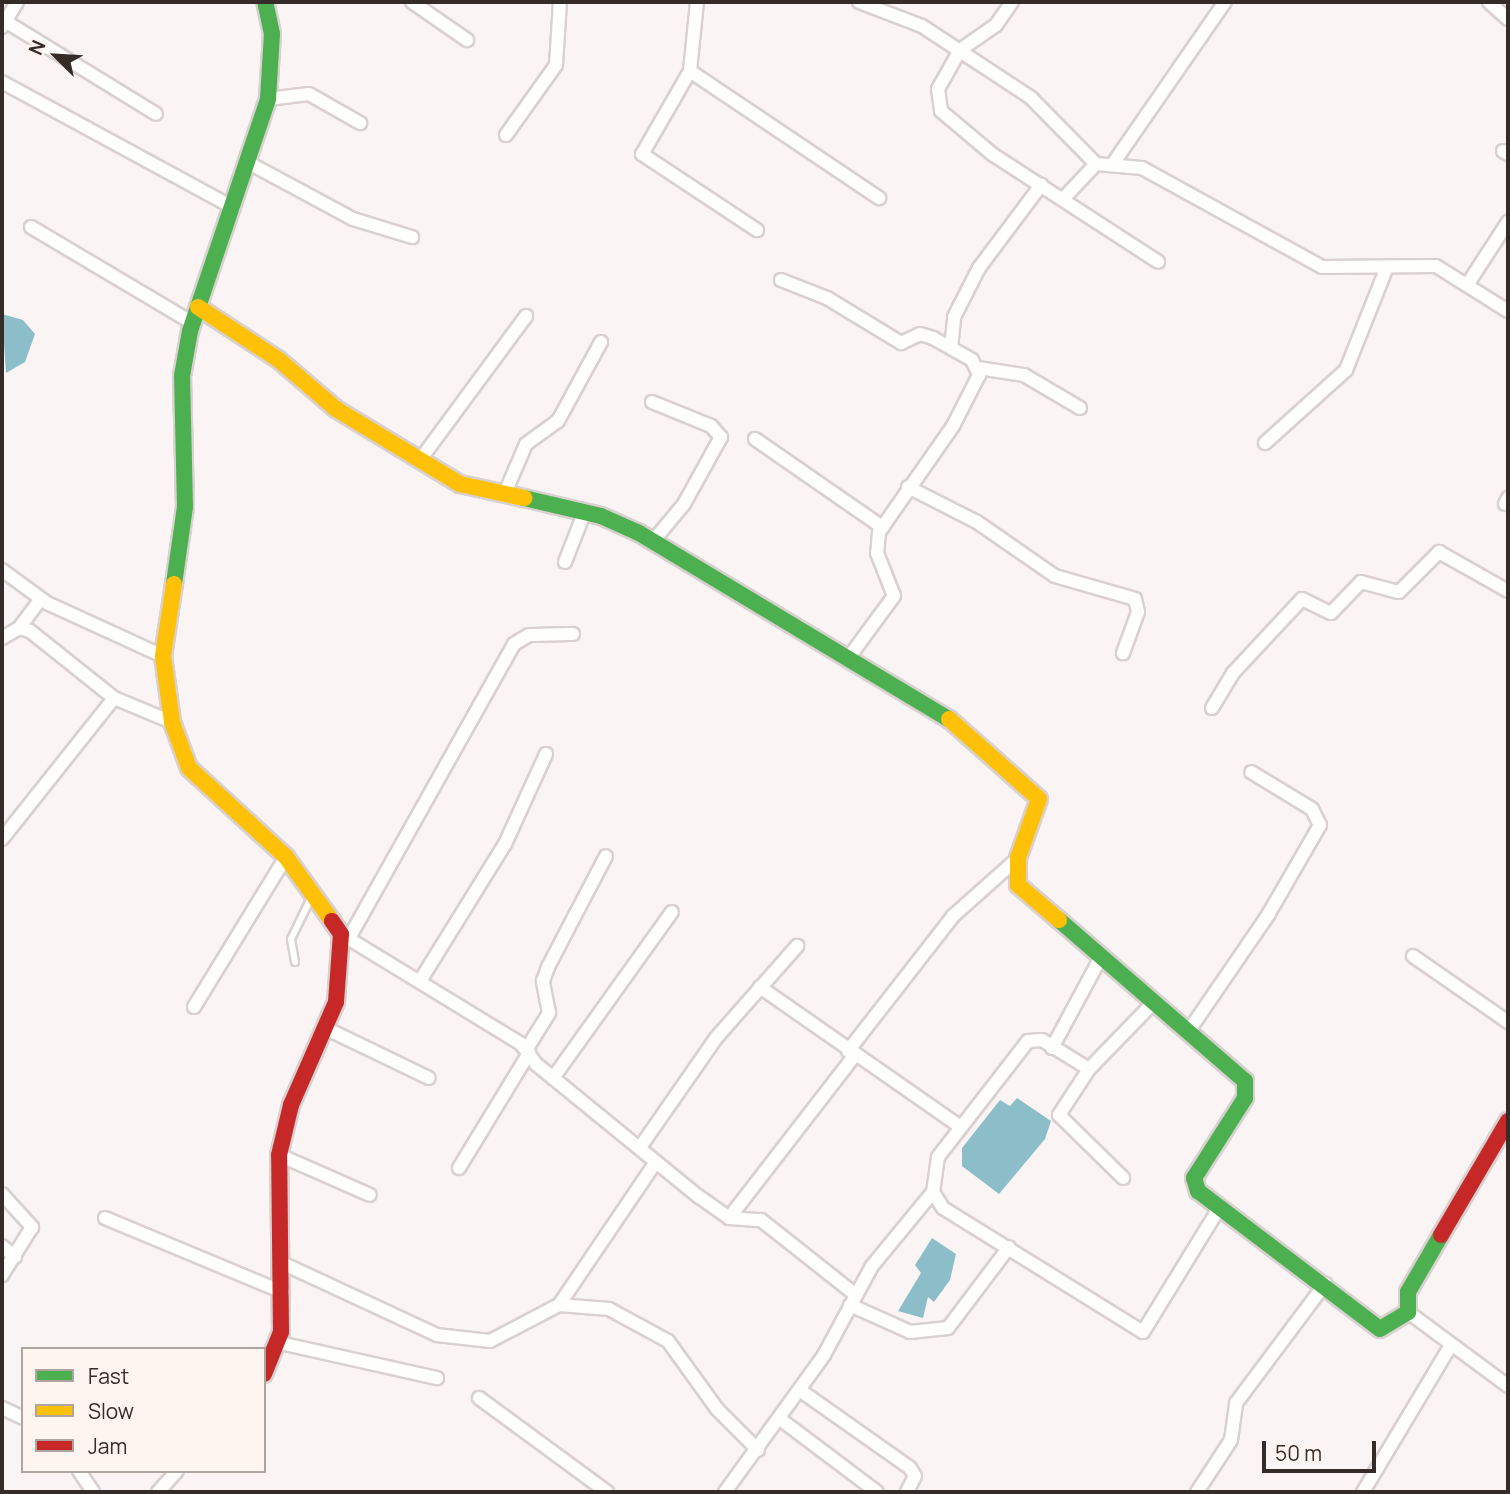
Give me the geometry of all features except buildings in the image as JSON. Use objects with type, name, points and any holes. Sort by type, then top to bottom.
[{"type":"street","points":[[17,2],[3,24],[156,114]]},
{"type":"street","points":[[265,2],[272,34],[268,99],[234,208],[193,323],[182,376],[182,535],[163,656],[172,722],[189,768],[286,857],[315,890],[345,936],[527,1051],[553,1078],[729,1218],[761,1220],[853,1300],[910,1332],[948,1328],[1009,1247]]},
{"type":"street","points":[[412,2],[467,40]]},
{"type":"street","points":[[506,135],[556,65],[560,2]]},
{"type":"street","points":[[697,2],[690,71],[642,154],[757,230]]},
{"type":"street","points":[[859,2],[922,26],[1031,98],[1096,164],[1142,168],[1322,267],[1436,266],[1469,282],[1508,311]]},
{"type":"street","points":[[1012,2],[996,25],[960,50],[938,89],[941,111],[1041,185],[1158,262]]},
{"type":"street","points":[[1112,165],[1225,2]]},
{"type":"street","points":[[1489,2],[1508,19]]},
{"type":"street","points":[[690,71],[879,198]]},
{"type":"street","points":[[2,82],[234,208]]},
{"type":"street","points":[[268,99],[309,93],[360,122]]},
{"type":"street","points":[[249,163],[353,219],[412,237]]},
{"type":"street","points":[[1063,199],[1096,164]]},
{"type":"street","points":[[951,348],[954,317],[979,268],[1041,185]]},
{"type":"street","points":[[1469,282],[1508,222]]},
{"type":"street","points":[[31,227],[193,323]]},
{"type":"street","points":[[1265,443],[1346,370],[1387,267]]},
{"type":"street","points":[[781,280],[827,298],[901,343],[920,334],[951,348],[978,368],[1024,375],[1080,408]]},
{"type":"street","points":[[198,307],[279,360],[337,409],[460,484],[585,511],[654,540],[847,660],[947,715],[1028,785],[1040,812],[1018,858],[960,907],[729,1218]]},
{"type":"street","points":[[420,460],[526,316]]},
{"type":"street","points":[[505,493],[526,443],[558,421],[601,342]]},
{"type":"street","points":[[847,660],[894,596],[877,553],[883,527],[908,487],[953,426],[978,368]]},
{"type":"street","points":[[652,402],[711,426],[721,437],[690,495],[654,540]]},
{"type":"street","points":[[755,439],[883,527]]},
{"type":"street","points":[[908,487],[976,522],[1055,576],[1135,599],[1138,612],[1123,653]]},
{"type":"street","points":[[565,562],[585,511]]},
{"type":"street","points":[[1212,708],[1233,673],[1301,599],[1331,613],[1361,582],[1399,592],[1438,552],[1508,591]]},
{"type":"street","points":[[2,570],[41,599],[163,656]]},
{"type":"street","points":[[2,638],[19,628],[41,599]]},
{"type":"street","points":[[19,628],[62,653],[114,698],[172,722]]},
{"type":"street","points":[[266,1370],[279,1343],[283,1292],[279,1155],[291,1105],[325,1028],[340,984],[345,936],[514,644],[529,635],[573,634]]},
{"type":"street","points":[[2,839],[114,698]]},
{"type":"street","points":[[420,981],[505,844],[547,754]]},
{"type":"street","points":[[1188,1032],[1268,915],[1320,825],[1312,808],[1251,772]]},
{"type":"street","points":[[459,1168],[549,1013],[543,981],[548,967],[606,856]]},
{"type":"street","points":[[194,1007],[286,857]]},
{"type":"street","points":[[1018,858],[1018,885],[1188,1032],[1248,1090],[1194,1178],[1218,1210],[1325,1284],[1380,1328],[1394,1326],[1408,1312],[1408,1292],[1508,1121]]},
{"type":"street","points":[[553,1078],[672,912]]},
{"type":"street","points":[[641,1146],[760,986],[797,946]]},
{"type":"street","points":[[1413,956],[1508,1022]]},
{"type":"street","points":[[1052,1048],[1101,957]]},
{"type":"street","points":[[760,986],[851,1053],[961,1127]]},
{"type":"street","points":[[1123,1178],[1059,1115],[1089,1069],[1154,1002]]},
{"type":"street","points":[[325,1028],[429,1078]]},
{"type":"street","points":[[1089,1069],[1034,1039],[1021,1047],[934,1166],[933,1192],[943,1208],[1143,1332],[1218,1210]]},
{"type":"street","points":[[279,1155],[370,1195]]},
{"type":"street","points":[[284,1264],[385,1314],[471,1343],[490,1341],[559,1305],[656,1161]]},
{"type":"street","points":[[725,1492],[801,1391],[853,1300],[933,1192]]},
{"type":"street","points":[[2,1194],[31,1220],[15,1257],[2,1275]]},
{"type":"street","points":[[105,1218],[283,1292]]},
{"type":"street","points":[[2,1245],[15,1257]]},
{"type":"street","points":[[1197,1492],[1231,1440],[1236,1403],[1325,1284]]},
{"type":"street","points":[[559,1305],[610,1310],[668,1341],[717,1409],[758,1450]]},
{"type":"street","points":[[1408,1312],[1508,1386]]},
{"type":"street","points":[[279,1343],[437,1378]]},
{"type":"street","points":[[1363,1492],[1451,1345]]},
{"type":"street","points":[[801,1391],[910,1468],[915,1476],[907,1492]]},
{"type":"street","points":[[479,1398],[607,1492]]},
{"type":"street","points":[[2,1408],[21,1417]]},
{"type":"street","points":[[780,1419],[877,1492]]},
{"type":"street","points":[[80,1473],[93,1492]]},
{"type":"street","points":[[158,1492],[175,1473]]},
{"type":"lane","points":[[295,962],[291,939],[315,890]]},
{"type":"water","points":[[2,314],[23,320],[35,334],[25,362],[6,373]]},
{"type":"water","points":[[1017,1098],[1051,1121],[1045,1139],[999,1194],[962,1166],[962,1148],[1000,1100],[1010,1106]]},
{"type":"water","points":[[932,1238],[956,1254],[950,1280],[934,1302],[928,1297],[923,1318],[898,1311],[921,1273],[915,1265]]},
{"type":"traffic: fast","points":[[174,584],[185,507],[182,376],[190,331],[268,99],[272,34],[265,2]]},
{"type":"traffic: fast","points":[[524,498],[601,516],[639,533],[949,719]]},
{"type":"traffic: fast","points":[[1059,920],[1245,1081],[1245,1098],[1194,1178],[1198,1191],[1380,1329],[1408,1312],[1408,1292],[1441,1235]]},
{"type":"traffic: slow","points":[[198,307],[279,360],[336,409],[460,484],[524,498]]},
{"type":"traffic: slow","points":[[174,584],[163,656],[172,722],[189,768],[286,857],[332,921]]},
{"type":"traffic: slow","points":[[949,719],[1039,799],[1018,858],[1018,885],[1059,920]]},
{"type":"traffic: jam","points":[[266,1369],[281,1332],[279,1155],[291,1105],[336,1002],[341,934],[332,921]]},
{"type":"traffic: jam","points":[[1441,1235],[1508,1121]]}]
